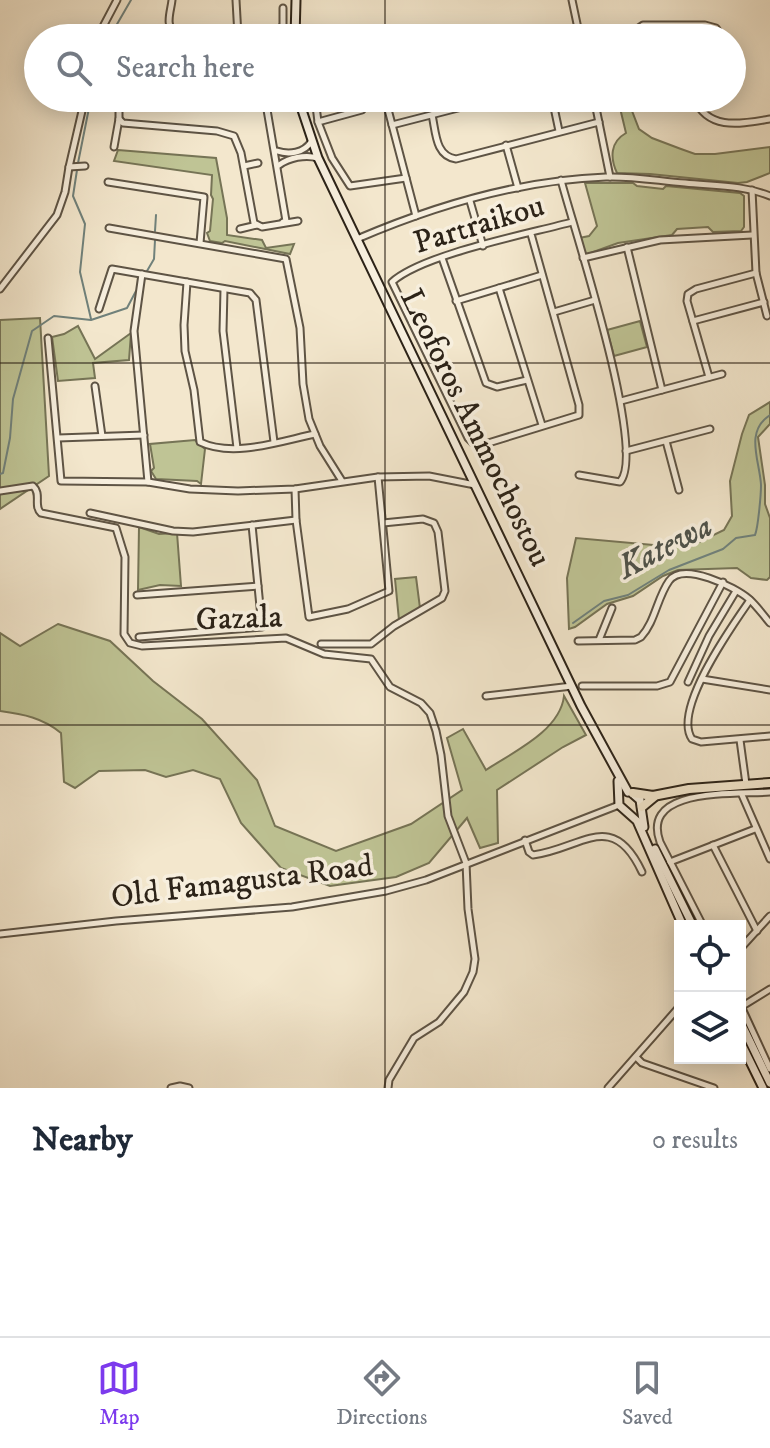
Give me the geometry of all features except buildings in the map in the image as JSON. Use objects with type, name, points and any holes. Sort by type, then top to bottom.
[{"type":"main road","points":[[295,24],[296,0]]},
{"type":"main road","name":"Leoforos Ammochostou","points":[[302,112],[318,158],[572,686],[617,775],[631,793]]},
{"type":"main road","name":"Leoforos Ammochostou","points":[[617,775],[619,802]]},
{"type":"main road","points":[[680,920],[640,827],[619,802],[631,793],[659,795],[770,783]]},
{"type":"main road","points":[[631,793],[640,800],[647,834],[690,920]]},
{"type":"main road","points":[[626,812],[634,813],[659,795]]},
{"type":"main road","points":[[746,1033],[770,1083]]},
{"type":"main road","points":[[746,1053],[763,1088]]},
{"type":"street","points":[[104,24],[117,0]]},
{"type":"street","points":[[170,24],[172,0]]},
{"type":"street","points":[[236,0],[237,24]]},
{"type":"street","points":[[572,0],[577,24]]},
{"type":"street","points":[[283,8],[283,24]]},
{"type":"street","points":[[0,289],[57,215],[65,192],[82,112]]},
{"type":"street","points":[[114,147],[119,112]]},
{"type":"street","points":[[268,112],[286,213],[286,221],[282,223]]},
{"type":"street","points":[[317,112],[332,158],[350,186],[406,178]]},
{"type":"street","points":[[318,122],[355,112]]},
{"type":"street","points":[[389,112],[416,216]]},
{"type":"street","points":[[392,125],[443,112]]},
{"type":"street","points":[[555,112],[559,131]]},
{"type":"street","points":[[597,112],[610,177]]},
{"type":"street","points":[[702,112],[721,123],[770,119]]},
{"type":"street","points":[[432,115],[440,149],[447,157],[456,159],[599,122]]},
{"type":"street","points":[[119,119],[123,123],[230,133],[238,140],[257,225]]},
{"type":"street","points":[[276,151],[293,153],[311,142]]},
{"type":"street","points":[[506,145],[518,188]]},
{"type":"street","points":[[278,166],[302,157],[318,158]]},
{"type":"street","points":[[244,166],[258,163]]},
{"type":"street","points":[[69,167],[85,166]]},
{"type":"street","points":[[357,239],[416,216],[518,188],[561,180],[610,177],[752,190],[770,196]]},
{"type":"street","points":[[561,180],[621,401],[626,451],[625,476],[620,482],[579,475]]},
{"type":"street","points":[[108,182],[204,197],[200,243]]},
{"type":"street","points":[[752,190],[756,273],[767,316]]},
{"type":"street","points":[[470,201],[483,246]]},
{"type":"street","points":[[240,229],[298,221]]},
{"type":"street","name":"Partraikou","points":[[542,425],[485,444],[473,443],[392,282],[406,272],[442,258],[572,222]]},
{"type":"street","points":[[109,228],[286,259],[300,328],[303,384],[309,419],[334,472],[342,481]]},
{"type":"street","points":[[499,288],[542,425],[579,415],[579,405],[531,234]]},
{"type":"street","points":[[583,258],[673,239],[752,235]]},
{"type":"street","points":[[627,247],[662,390]]},
{"type":"street","points":[[442,258],[486,383],[497,387],[527,380]]},
{"type":"street","points":[[99,309],[112,269],[250,293],[256,300],[274,442]]},
{"type":"street","points":[[709,377],[687,301],[689,293],[756,273]]},
{"type":"street","points":[[142,274],[134,331],[148,482]]},
{"type":"street","points":[[456,301],[542,275]]},
{"type":"street","points":[[187,282],[185,351],[194,390],[200,442],[208,446],[237,448],[315,434]]},
{"type":"street","points":[[224,289],[223,331],[237,448]]},
{"type":"street","points":[[554,312],[595,300]]},
{"type":"street","points":[[693,321],[764,302]]},
{"type":"street","points":[[48,338],[61,481],[148,482],[190,489],[238,491],[295,489],[378,477],[434,476],[476,485]]},
{"type":"street","points":[[621,401],[722,374]]},
{"type":"street","points":[[95,386],[102,436]]},
{"type":"street","points":[[626,451],[710,429]]},
{"type":"street","points":[[58,438],[144,435]]},
{"type":"street","points":[[666,441],[679,490]]},
{"type":"street","points":[[295,489],[309,617],[348,609],[389,591],[378,477]]},
{"type":"street","name":"Gazala","points":[[0,491],[33,486],[38,492],[37,509],[41,513],[116,528],[125,557],[124,634],[130,643],[142,646],[295,639],[324,654],[371,659],[390,687],[421,703],[430,713],[436,731],[448,816],[466,863]]},
{"type":"street","points":[[90,513],[175,531],[210,532],[296,520]]},
{"type":"street","points":[[321,644],[374,643],[394,626],[439,601],[444,595],[438,532],[434,523],[423,519],[383,523]]},
{"type":"street","points":[[139,637],[262,627],[252,525]]},
{"type":"street","points":[[578,641],[635,640],[643,636],[667,584],[681,574],[723,582],[750,600],[770,623]]},
{"type":"street","points":[[582,686],[665,685],[677,674],[723,582]]},
{"type":"street","points":[[137,595],[258,586]]},
{"type":"street","points":[[688,682],[709,636],[736,591]]},
{"type":"street","points":[[750,600],[702,679],[687,726],[689,736],[701,742],[770,736]]},
{"type":"street","points":[[599,640],[612,608]]},
{"type":"street","points":[[702,679],[770,690]]},
{"type":"street","points":[[486,696],[572,686]]},
{"type":"street","points":[[740,740],[746,784]]},
{"type":"street","points":[[700,920],[670,862],[656,829],[657,821],[665,809],[687,798],[770,792]]},
{"type":"street","points":[[742,795],[770,859]]},
{"type":"street","name":"Old Famagusta Road","points":[[0,934],[338,900],[412,883],[619,802]]},
{"type":"street","points":[[670,862],[755,829]]},
{"type":"street","points":[[525,840],[533,855],[592,836],[611,837],[630,850],[642,872]]},
{"type":"street","points":[[713,845],[757,931]]},
{"type":"street","points":[[388,1088],[389,1080],[414,1038],[439,1022],[464,992],[473,972],[475,959],[466,863]]},
{"type":"street","points":[[746,943],[770,916]]},
{"type":"street","points":[[746,1003],[770,989]]},
{"type":"street","points":[[608,1088],[674,1013]]},
{"type":"street","points":[[746,1017],[770,1069]]},
{"type":"street","points":[[763,1055],[770,1050]]},
{"type":"street","points":[[636,1057],[642,1063],[714,1088]]},
{"type":"street","points":[[171,1088],[189,1088]]},
{"type":"green space","points":[[621,112],[632,112],[639,129],[652,138],[695,154],[770,147],[770,173],[738,183],[617,173],[613,162],[614,146],[626,133]]},
{"type":"green space","points":[[118,150],[216,158],[227,218],[227,235],[262,240],[266,248],[294,244],[290,254],[225,241],[210,241],[207,233],[210,231],[213,199],[212,175],[114,161]]},
{"type":"green space","points":[[585,183],[633,183],[663,189],[666,186],[740,193],[744,196],[744,227],[741,231],[713,232],[708,227],[677,229],[672,235],[618,243],[585,255],[579,238],[589,236],[597,226]]},
{"type":"green space","points":[[40,318],[49,476],[0,509],[0,320]]},
{"type":"green space","points":[[640,321],[647,347],[614,356],[607,330]]},
{"type":"green space","points":[[78,326],[95,359],[131,333],[129,360],[93,363],[95,378],[58,381],[52,337]]},
{"type":"green space","points":[[770,402],[770,424],[758,437],[765,504],[770,518],[770,577],[767,580],[751,578],[737,568],[678,570],[633,596],[607,604],[569,629],[567,578],[576,538],[676,547],[691,546],[724,530],[732,516],[730,481],[742,434],[749,415]]},
{"type":"green space","points":[[195,440],[205,449],[201,484],[197,481],[156,479],[151,471],[154,468],[150,444]]},
{"type":"green space","points":[[139,527],[159,534],[177,533],[181,586],[160,585],[138,590]]},
{"type":"green space","points":[[416,577],[420,608],[399,620],[395,579]]},
{"type":"green space","points":[[58,624],[110,641],[153,681],[202,719],[257,780],[275,826],[336,851],[411,824],[462,790],[447,738],[463,729],[486,770],[545,730],[561,708],[564,696],[586,735],[497,790],[498,843],[480,848],[467,818],[429,863],[396,877],[330,886],[281,868],[241,823],[220,779],[193,770],[166,777],[145,770],[99,771],[75,788],[64,782],[61,733],[32,718],[0,711],[0,633],[20,646]]},
{"type":"waterway","points":[[117,24],[131,0]]},
{"type":"waterway","points":[[78,163],[88,112]]},
{"type":"waterway","points":[[77,170],[73,196],[85,224],[80,272],[91,319]]},
{"type":"waterway","points":[[155,231],[156,215]]},
{"type":"waterway","points":[[147,271],[154,259],[155,240]]},
{"type":"waterway","points":[[0,474],[3,473],[10,438],[13,399],[32,331],[54,316],[91,320],[127,308],[136,291]]},
{"type":"waterway","name":"Katewa","points":[[573,623],[604,601],[628,595],[669,570],[723,549],[736,538],[755,535],[761,485],[755,438],[762,422],[770,415]]}]
